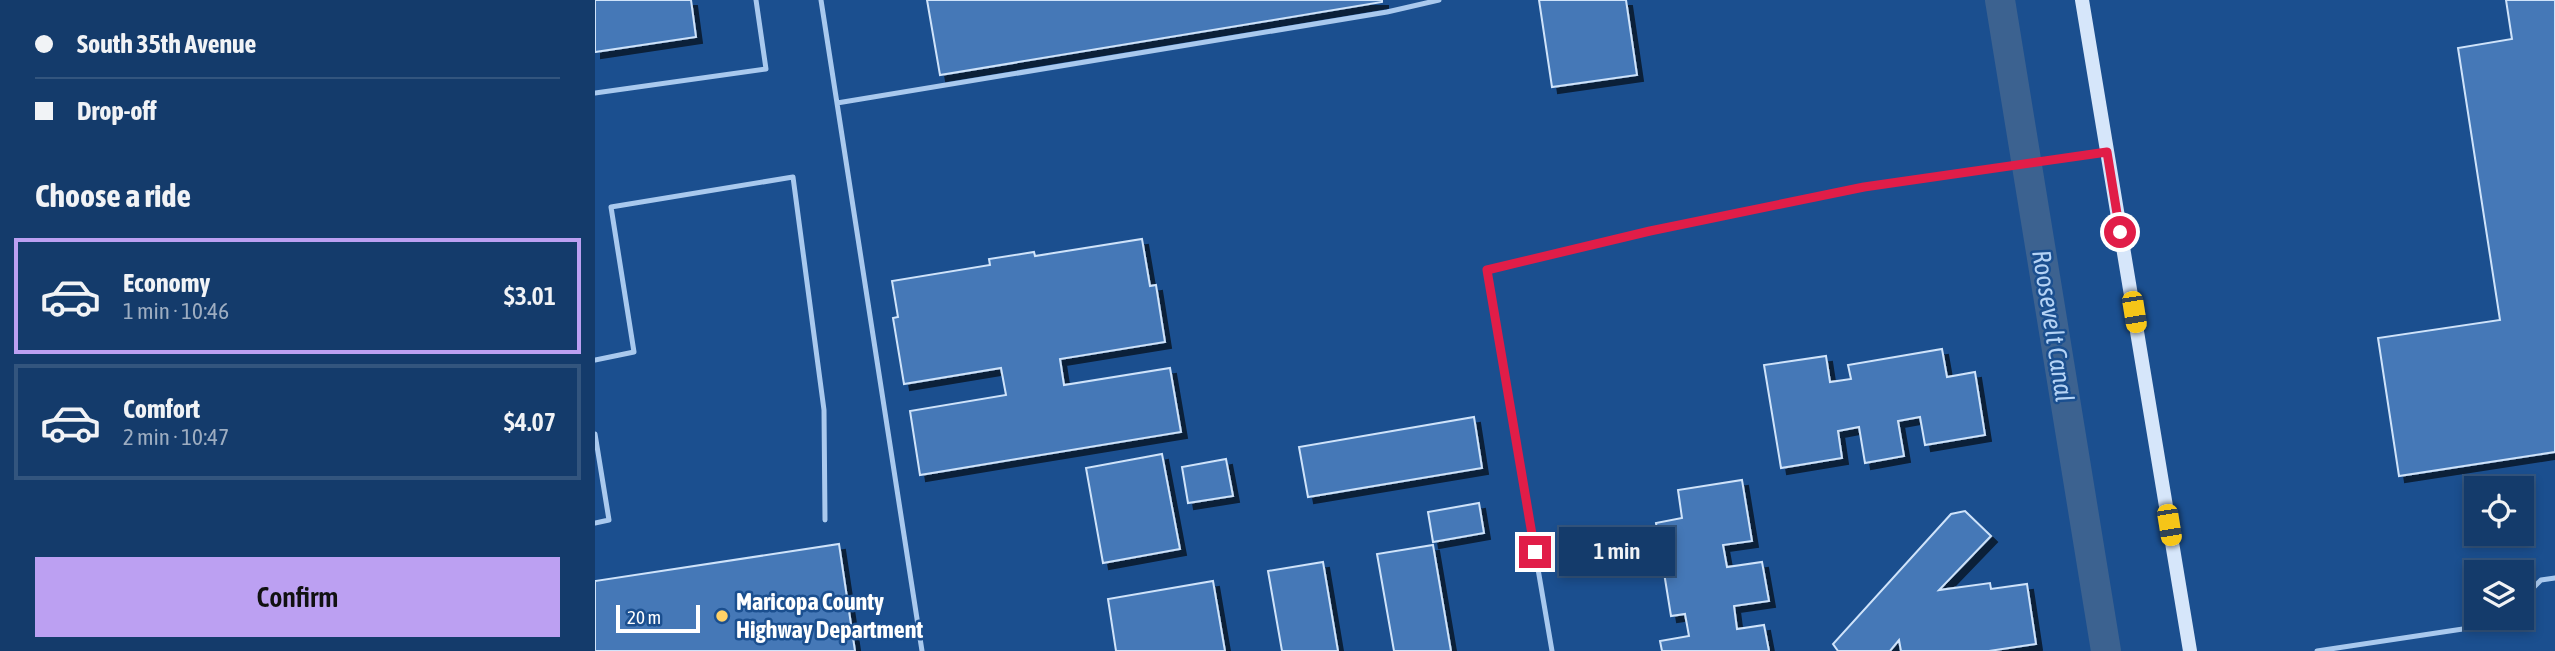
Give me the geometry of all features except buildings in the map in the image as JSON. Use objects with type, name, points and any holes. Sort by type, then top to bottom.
[{"type":"main road","points":[[2082,0],[2190,651]]},
{"type":"lane","points":[[595,93],[766,69],[757,0]]},
{"type":"lane","points":[[821,0],[922,651]]},
{"type":"lane","points":[[837,103],[1387,12],[1439,0]]},
{"type":"lane","points":[[1552,651],[1487,270],[1650,231],[1864,187],[2107,152]]},
{"type":"lane","points":[[595,360],[634,352],[611,207],[793,177],[824,410],[825,520]]},
{"type":"lane","points":[[595,433],[609,520],[595,523]]},
{"type":"lane","points":[[2534,587],[2541,580],[2555,578]]},
{"type":"lane","points":[[2317,651],[2464,629]]},
{"type":"waterway","name":"Roosevelt Canal","points":[[2000,0],[2106,651]]},
{"type":"place","name":"Maricopa County Highway Department","points":[[722,616]]},
{"type":"route","points":[[1535,552],[1487,270],[1650,231],[1864,187],[2107,152],[2120,232]]}]
